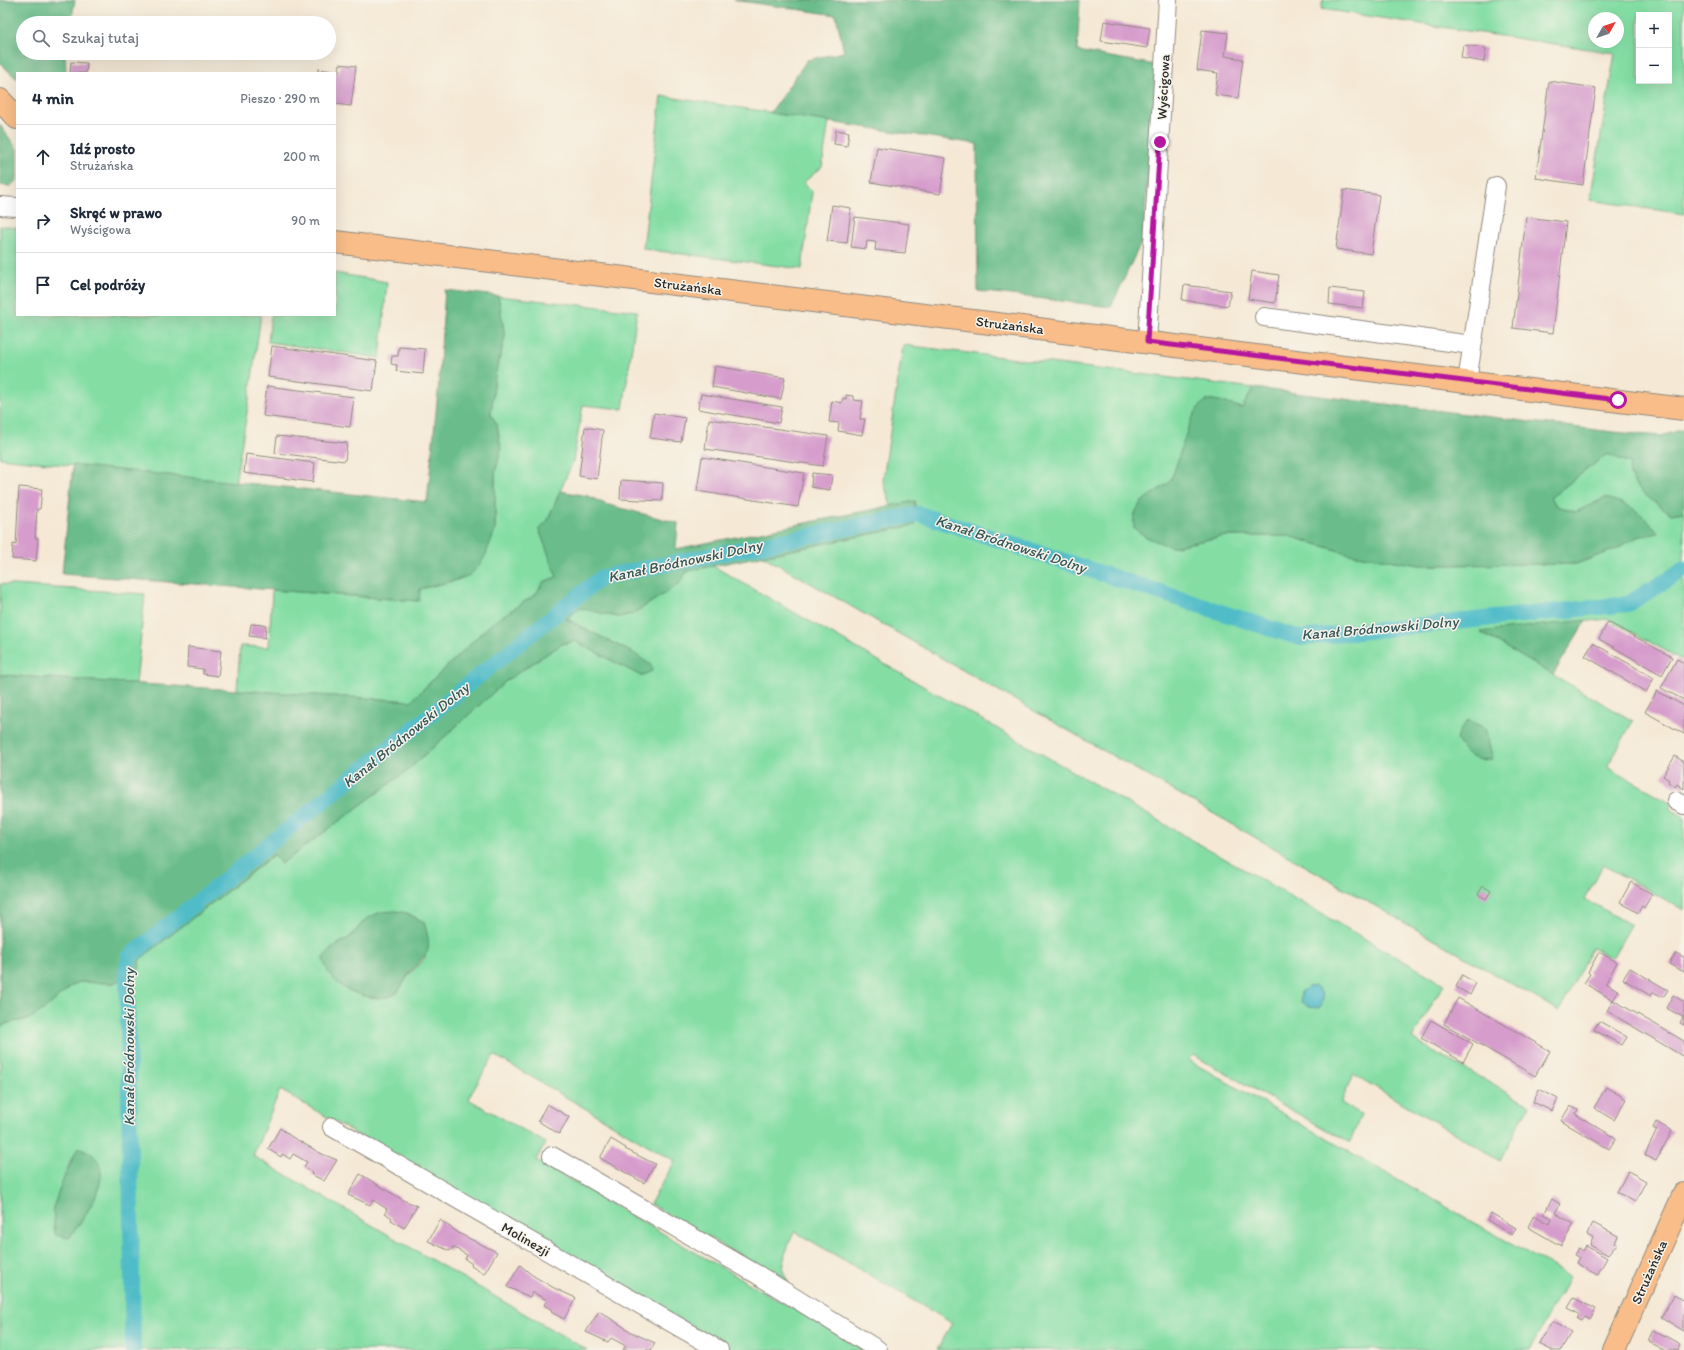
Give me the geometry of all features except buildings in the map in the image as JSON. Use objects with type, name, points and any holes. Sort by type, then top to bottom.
[{"type":"main road","points":[[0,100],[16,117]]},
{"type":"main road","name":"Strużańska","points":[[336,242],[1684,409]]},
{"type":"main road","name":"Strużańska","points":[[1614,1350],[1684,1194]]},
{"type":"street","name":"Wyścigowa","points":[[1147,342],[1168,0]]},
{"type":"street","points":[[1467,382],[1496,186]]},
{"type":"street","points":[[0,206],[16,208]]},
{"type":"street","points":[[1264,317],[1472,344]]},
{"type":"street","name":"Molinezji","points":[[332,1127],[719,1350]]},
{"type":"street","points":[[552,1156],[758,1275],[878,1350]]},
{"type":"green space","points":[[0,0],[75,0],[72,16],[16,16],[16,60],[65,60],[66,72],[16,72],[16,78],[0,63]]},
{"type":"green space","points":[[734,0],[1080,0],[1077,51],[1156,65],[1143,238],[1111,307],[978,291],[977,144],[770,113],[807,60],[844,52],[836,15]]},
{"type":"green space","points":[[1323,0],[1684,0],[1684,214],[1590,200],[1615,53],[1321,9]]},
{"type":"green space","points":[[661,96],[829,121],[822,167],[804,182],[812,192],[802,269],[643,249]]},
{"type":"green space","points":[[0,125],[16,148],[16,181],[10,186],[0,185]]},
{"type":"green space","points":[[0,226],[16,228],[16,316],[261,316],[235,483],[0,458]]},
{"type":"green space","points":[[336,273],[387,282],[380,358],[268,342],[271,316],[336,316]]},
{"type":"green space","points":[[445,290],[498,296],[505,337],[495,375],[491,414],[497,425],[501,450],[495,473],[495,530],[486,554],[479,566],[470,575],[457,580],[420,589],[419,601],[62,574],[73,465],[427,502],[438,392]]},
{"type":"green space","points":[[498,296],[637,311],[623,409],[583,405],[573,461],[547,522],[539,529],[557,577],[543,582],[536,594],[492,623],[411,701],[237,690],[240,646],[269,647],[272,590],[418,601],[420,589],[457,580],[495,530],[495,473],[501,450],[497,425],[491,414],[495,375],[505,337]]},
{"type":"green space","points":[[903,345],[1254,388],[1242,408],[1213,400],[1188,428],[1176,468],[1169,483],[1141,502],[1134,515],[1134,528],[1171,547],[1225,536],[1289,536],[1350,554],[1420,565],[1576,564],[1616,549],[1637,537],[1657,532],[1605,498],[1576,512],[1557,506],[1550,498],[1607,454],[1630,463],[1661,506],[1671,514],[1684,512],[1684,661],[1608,619],[1481,633],[1633,721],[1607,767],[1672,803],[1669,808],[1684,817],[1684,910],[1603,865],[1585,899],[1631,925],[1612,958],[1592,947],[1559,1011],[763,556],[915,525],[915,501],[891,506],[883,480]]},
{"type":"green space","points":[[1254,388],[1613,432],[1661,436],[1684,429],[1684,512],[1671,514],[1650,499],[1636,486],[1632,479],[1629,471],[1630,463],[1607,454],[1550,498],[1557,506],[1576,512],[1605,498],[1614,500],[1629,506],[1641,514],[1658,533],[1637,537],[1616,549],[1576,564],[1420,565],[1350,554],[1289,536],[1225,536],[1171,547],[1146,537],[1134,528],[1135,514],[1140,504],[1170,481],[1189,425],[1200,406],[1206,401],[1214,400],[1242,408]]},
{"type":"green space","points":[[560,491],[588,496],[605,504],[678,523],[676,549],[915,501],[915,525],[687,571],[679,584],[633,614],[618,617],[580,608],[566,619],[635,654],[651,665],[652,671],[641,676],[575,641],[562,644],[507,680],[408,770],[292,856],[281,864],[274,854],[139,960],[140,968],[114,983],[79,982],[70,987],[45,1009],[29,1019],[8,1023],[0,1027],[0,675],[411,701],[492,623],[536,594],[543,582],[557,577],[539,529],[547,522]]},
{"type":"green space","points":[[713,566],[1444,984],[1412,1039],[1529,1105],[1500,1160],[1353,1074],[1341,1103],[1361,1114],[1350,1143],[1193,1055],[1188,1060],[1570,1277],[1529,1350],[937,1350],[952,1323],[794,1231],[785,1254],[783,1271],[789,1284],[650,1204],[675,1161],[494,1055],[468,1099],[546,1143],[536,1160],[864,1350],[732,1350],[280,1090],[253,1156],[587,1350],[0,1350],[0,1027],[8,1023],[29,1019],[70,987],[79,982],[114,983],[139,968],[139,960],[275,854],[281,864],[408,770],[507,680],[562,644],[575,641],[641,676],[588,631],[566,618],[580,608],[618,617],[633,614],[679,584],[687,571]],"holes":[[[407,913],[424,922],[425,958],[408,976],[400,989],[392,996],[378,998],[362,996],[333,947],[349,938],[367,918]],[[1319,989],[1324,998],[1301,1001],[1301,992]],[[72,1157],[99,1190],[85,1216],[69,1238],[53,1208]]]},
{"type":"green space","points":[[0,584],[145,594],[136,684],[0,675]]},
{"type":"green space","points":[[1586,620],[1553,675],[1480,632]]},
{"type":"green space","points":[[1468,720],[1485,728],[1493,759],[1480,760],[1471,757],[1457,740],[1460,730]]},
{"type":"green space","points":[[396,911],[407,913],[424,922],[427,933],[428,947],[424,957],[408,975],[398,991],[391,996],[380,998],[355,993],[348,990],[330,974],[323,958],[333,947],[349,938],[367,918],[381,912]]},
{"type":"green space","points":[[78,1147],[92,1154],[99,1164],[101,1176],[98,1189],[92,1202],[69,1238],[55,1235],[53,1208],[62,1182]]},
{"type":"water","points":[[1314,986],[1320,990],[1323,999],[1319,1008],[1309,1007],[1301,1001],[1301,992],[1308,987]]},
{"type":"waterway","name":"Kanał Bródnowski Dolny","points":[[133,1350],[127,967],[130,956],[602,577],[919,514],[1300,638],[1628,604],[1684,569]]},
{"type":"route","points":[[1160,142],[1151,304],[1147,342],[1618,400]]}]
